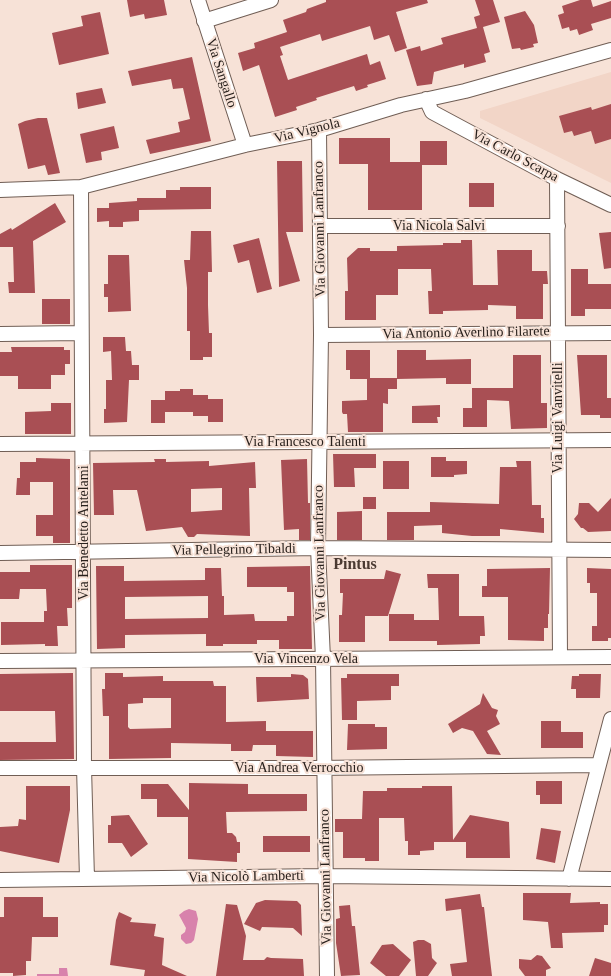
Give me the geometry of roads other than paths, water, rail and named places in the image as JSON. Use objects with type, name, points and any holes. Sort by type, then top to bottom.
[{"type":"street","name":"Via Sangallo","points":[[198,0],[244,146]]},
{"type":"street","points":[[204,21],[271,0]]},
{"type":"street","name":"Via Vignola","points":[[0,190],[80,187],[244,146],[318,130],[426,99],[465,91],[611,50]]},
{"type":"street","name":"Via Carlo Scarpa","points":[[426,99],[432,112],[557,179],[611,205]]},
{"type":"street","name":"Via Giovanni Lanfranco","points":[[318,130],[321,334],[318,548],[323,659],[327,976]]},
{"type":"street","name":"Via Luigi Vanvitelli","points":[[557,179],[558,550],[560,657]]},
{"type":"street","name":"Via Benedetto Antelami","points":[[80,187],[84,553],[84,767],[87,879]]},
{"type":"street","name":"Via Nicola Salvi","points":[[320,226],[558,226]]},
{"type":"street","name":"Via Antonio Averlino Filarete","points":[[321,334],[611,332]]},
{"type":"street","points":[[0,334],[81,333]]},
{"type":"street","name":"Via Francesco Talenti","points":[[0,444],[611,440]]},
{"type":"street","name":"Via Pellegrino Tibaldi","points":[[0,553],[84,553],[318,548],[611,550]]},
{"type":"street","name":"Via Vincenzo Vela","points":[[0,661],[611,657]]},
{"type":"street","points":[[570,879],[611,719]]},
{"type":"street","name":"Via Andrea Verrocchio","points":[[0,768],[324,768],[598,765]]},
{"type":"street","name":"Via Nicolò Lamberti","points":[[0,880],[326,876],[611,879]]},
{"type":"district","name":"Pintus","points":[[355,565]]}]
